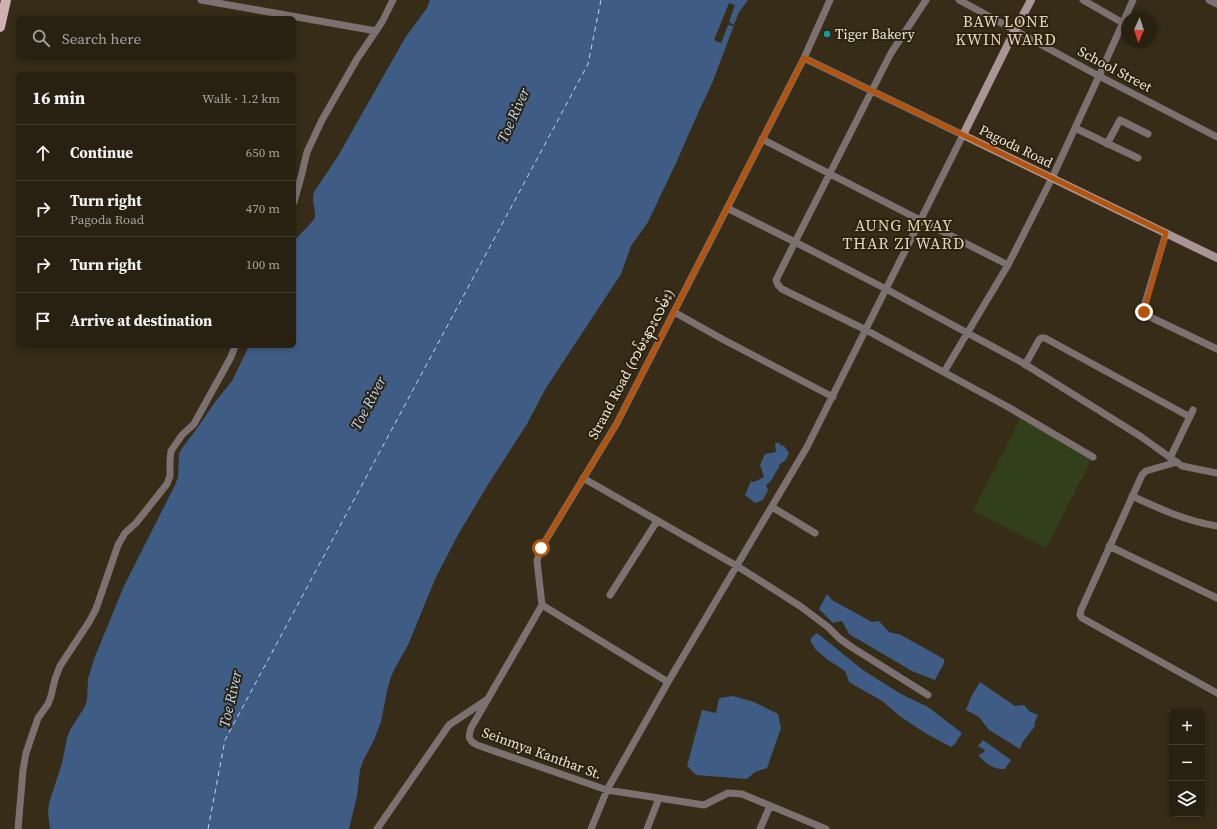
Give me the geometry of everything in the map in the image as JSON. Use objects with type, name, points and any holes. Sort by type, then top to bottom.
[{"type":"main road","points":[[0,27],[6,0]]},
{"type":"main road","points":[[963,135],[1031,0]]},
{"type":"main road","name":"Pagoda Road","points":[[963,135],[1217,258]]},
{"type":"street","points":[[201,0],[291,16]]},
{"type":"street","points":[[296,196],[302,177],[307,152],[319,126],[357,59],[382,22],[393,0]]},
{"type":"street","name":"Strand Road (ကမ်းနားလမ်း)","points":[[542,605],[537,561],[541,548],[617,423],[804,58],[830,0]]},
{"type":"street","points":[[926,0],[891,53],[776,280],[782,289],[866,330],[1008,407],[1094,457]]},
{"type":"street","name":"School Street","points":[[959,0],[1099,76],[1217,137]]},
{"type":"street","points":[[1083,0],[1121,22]]},
{"type":"street","points":[[1128,12],[1133,0]]},
{"type":"street","points":[[1209,0],[1217,4]]},
{"type":"street","points":[[296,17],[376,31]]},
{"type":"street","points":[[944,372],[1008,265],[1052,178],[1121,27]]},
{"type":"street","name":"Pagoda Road","points":[[804,58],[963,135]]},
{"type":"street","points":[[1108,144],[1120,120],[1148,134]]},
{"type":"street","points":[[1075,128],[1138,158]]},
{"type":"street","points":[[591,829],[607,790],[668,682],[807,447],[963,135]]},
{"type":"street","points":[[762,139],[1008,265]]},
{"type":"street","points":[[727,208],[886,289],[1025,365],[1140,436],[1182,466],[1217,473]]},
{"type":"street","points":[[1166,233],[1144,312],[1146,315],[1217,349]]},
{"type":"street","points":[[674,312],[833,397]]},
{"type":"street","points":[[1025,365],[1038,340],[1045,338],[1191,414],[1170,458]]},
{"type":"street","points":[[18,829],[23,770],[26,753],[38,718],[48,704],[60,666],[93,616],[118,545],[124,533],[136,523],[167,484],[170,476],[171,452],[182,435],[194,424],[231,357],[234,348]]},
{"type":"street","points":[[1177,462],[1146,471],[1142,475],[1080,613],[1081,617],[1217,693]]},
{"type":"street","points":[[583,478],[737,566],[800,606],[853,648],[928,695]]},
{"type":"street","points":[[1132,496],[1184,519],[1217,526]]},
{"type":"street","points":[[772,508],[815,533]]},
{"type":"street","points":[[610,595],[657,521]]},
{"type":"street","points":[[1109,546],[1217,598]]},
{"type":"street","points":[[378,829],[449,725],[490,698],[542,605],[668,682]]},
{"type":"street","name":"Seinmya Kanthar St.","points":[[490,698],[471,728],[469,734],[472,742],[477,745],[607,790],[704,805],[728,793],[742,794],[826,829]]},
{"type":"street","points":[[647,829],[659,798]]},
{"type":"street","points":[[760,829],[770,806]]},
{"type":"green space","points":[[1020,419],[1093,457],[1046,548],[973,511]]},
{"type":"water","name":"Toe River","points":[[430,0],[748,0],[739,12],[713,81],[676,163],[648,222],[631,246],[621,274],[546,388],[527,424],[459,533],[436,577],[408,645],[391,677],[381,722],[360,770],[357,796],[349,829],[50,829],[48,813],[49,803],[62,763],[67,738],[87,700],[88,679],[94,659],[124,586],[175,485],[178,477],[179,454],[215,402],[232,381],[248,348],[296,348],[296,239],[315,217],[313,199],[314,192],[338,156],[405,38],[427,8]]},
{"type":"water","points":[[775,443],[780,443],[780,445],[784,446],[789,453],[786,460],[779,465],[779,468],[772,479],[766,485],[768,490],[763,500],[755,503],[745,495],[751,481],[754,482],[764,477],[760,465],[765,454],[776,452]]},
{"type":"water","points":[[827,594],[832,600],[872,622],[879,621],[889,632],[901,635],[944,659],[944,663],[935,680],[912,671],[849,634],[842,621],[833,623],[819,609]]},
{"type":"water","points":[[817,633],[863,670],[901,694],[928,707],[962,733],[955,744],[951,747],[925,733],[901,717],[882,701],[849,682],[845,671],[816,650],[811,642],[811,638]]},
{"type":"water","points":[[980,682],[1015,706],[1024,705],[1029,711],[1038,715],[1034,724],[1035,726],[1022,743],[1020,749],[989,730],[979,717],[966,710],[971,697]]},
{"type":"water","points":[[733,696],[754,702],[778,714],[781,728],[767,768],[755,772],[747,779],[696,775],[687,766],[702,710],[716,713],[719,698]]},
{"type":"water","points":[[983,740],[1011,760],[1005,769],[990,765],[978,755],[983,753],[985,750],[978,746]]},
{"type":"pier","points":[[729,3],[735,5],[729,22],[734,25],[728,25],[721,43],[714,40]]},
{"type":"ferry route","points":[[208,829],[225,740],[588,64],[601,0]]},
{"type":"place","name":"Tiger Bakery","points":[[827,34]]},
{"type":"district","name":"BAW LONE KWIN WARD","points":[[1006,30]]},
{"type":"district","name":"AUNG MYAY THAR ZI WARD","points":[[904,234]]},
{"type":"route","points":[[541,548],[617,423],[804,58],[1166,233],[1143,310],[1144,312]]}]
